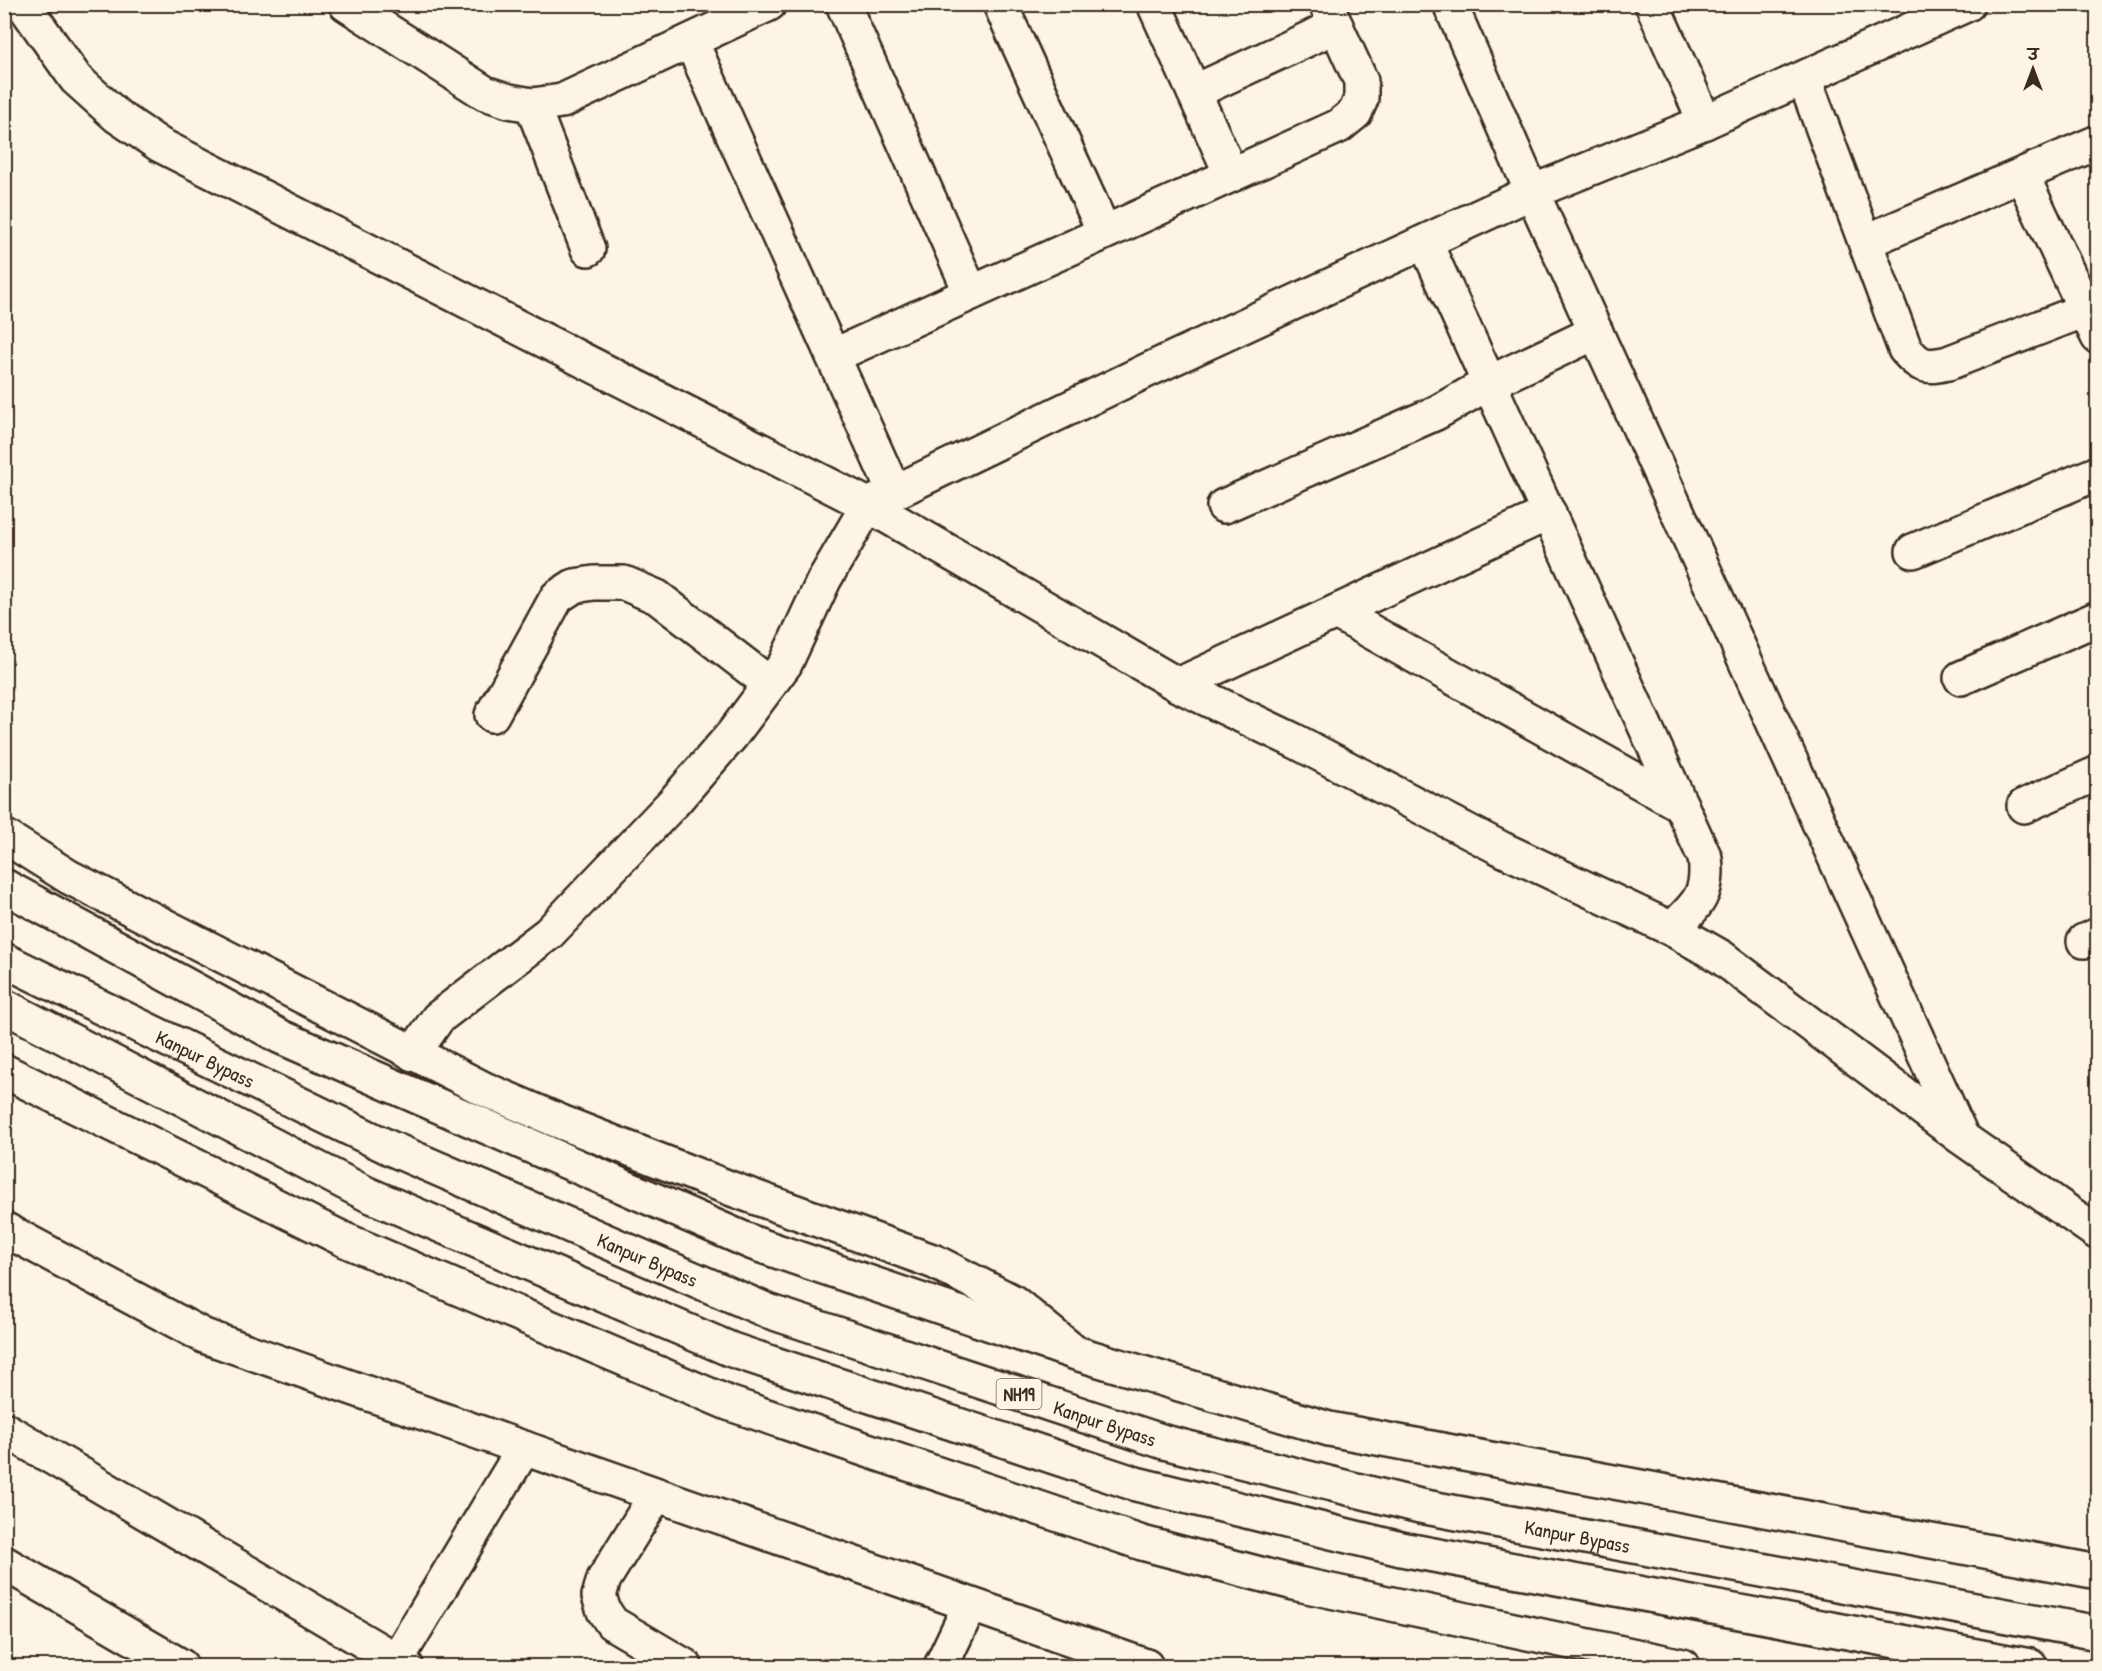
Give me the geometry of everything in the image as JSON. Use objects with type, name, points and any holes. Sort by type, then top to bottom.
[{"type":"main road","points":[[22,4],[76,79],[117,116],[160,145],[881,498],[1178,685],[1294,741],[1502,849],[1672,928],[1721,957],[1962,1138],[2097,1233]]},
{"type":"main road","points":[[346,4],[485,93],[509,101],[532,105],[562,101],[769,4]]},
{"type":"main road","points":[[843,4],[971,293]]},
{"type":"main road","points":[[1000,4],[1104,232]]},
{"type":"main road","points":[[1154,4],[1231,174]]},
{"type":"main road","points":[[1450,4],[1532,192],[1962,1138]]},
{"type":"main road","points":[[1652,4],[1705,122]]},
{"type":"main road","points":[[412,1054],[438,1017],[549,933],[673,803],[732,735],[785,664],[824,580],[881,498],[1159,365],[1532,192],[1705,122],[1968,4]]},
{"type":"main road","points":[[833,356],[1339,126],[1355,113],[1361,99],[1361,81],[1331,15],[1194,92]]},
{"type":"main road","points":[[692,41],[833,356],[881,498]]},
{"type":"main road","points":[[1804,78],[1905,350],[1916,362],[1930,367],[1948,363],[2091,323],[2022,175]]},
{"type":"main road","points":[[532,105],[588,249]]},
{"type":"main road","points":[[1865,242],[2097,142]]},
{"type":"main road","points":[[1425,242],[1705,858],[1708,876],[1704,891],[1696,906],[1672,928]]},
{"type":"main road","points":[[1224,506],[1436,413],[1489,383],[1596,332]]},
{"type":"main road","points":[[1913,551],[2097,472]]},
{"type":"main road","points":[[1178,685],[1549,513]]},
{"type":"main road","points":[[492,715],[557,597],[574,586],[594,583],[624,583],[657,597],[770,684]]},
{"type":"main road","points":[[1336,612],[1681,805]]},
{"type":"main road","points":[[1961,678],[2097,618]]},
{"type":"main road","points":[[2024,806],[2097,773]]},
{"type":"main road","points":[[4,836],[69,877],[484,1089],[561,1122],[732,1189],[935,1262],[1013,1302],[1076,1353]]},
{"type":"main road","points":[[4,886],[281,1036],[753,1243],[1076,1353],[1329,1429],[2097,1572]]},
{"type":"main road","name":"Kanpur Bypass","points":[[4,960],[390,1148],[768,1311],[1153,1438],[1420,1506],[2097,1633]]},
{"type":"main road","name":"NH19","points":[[4,1006],[367,1194],[732,1350],[1136,1484],[1401,1549],[2030,1666]]},
{"type":"main road","points":[[4,1071],[345,1240],[728,1403],[1142,1543],[1298,1584],[1683,1666]]},
{"type":"main road","points":[[4,1229],[204,1336],[1132,1664]]},
{"type":"main road","points":[[4,1430],[399,1665],[524,1448]]},
{"type":"main road","points":[[656,1495],[604,1579],[599,1596],[604,1611],[612,1623],[685,1666]]},
{"type":"main road","points":[[4,1563],[181,1666]]},
{"type":"main road","points":[[941,1666],[970,1605]]}]
